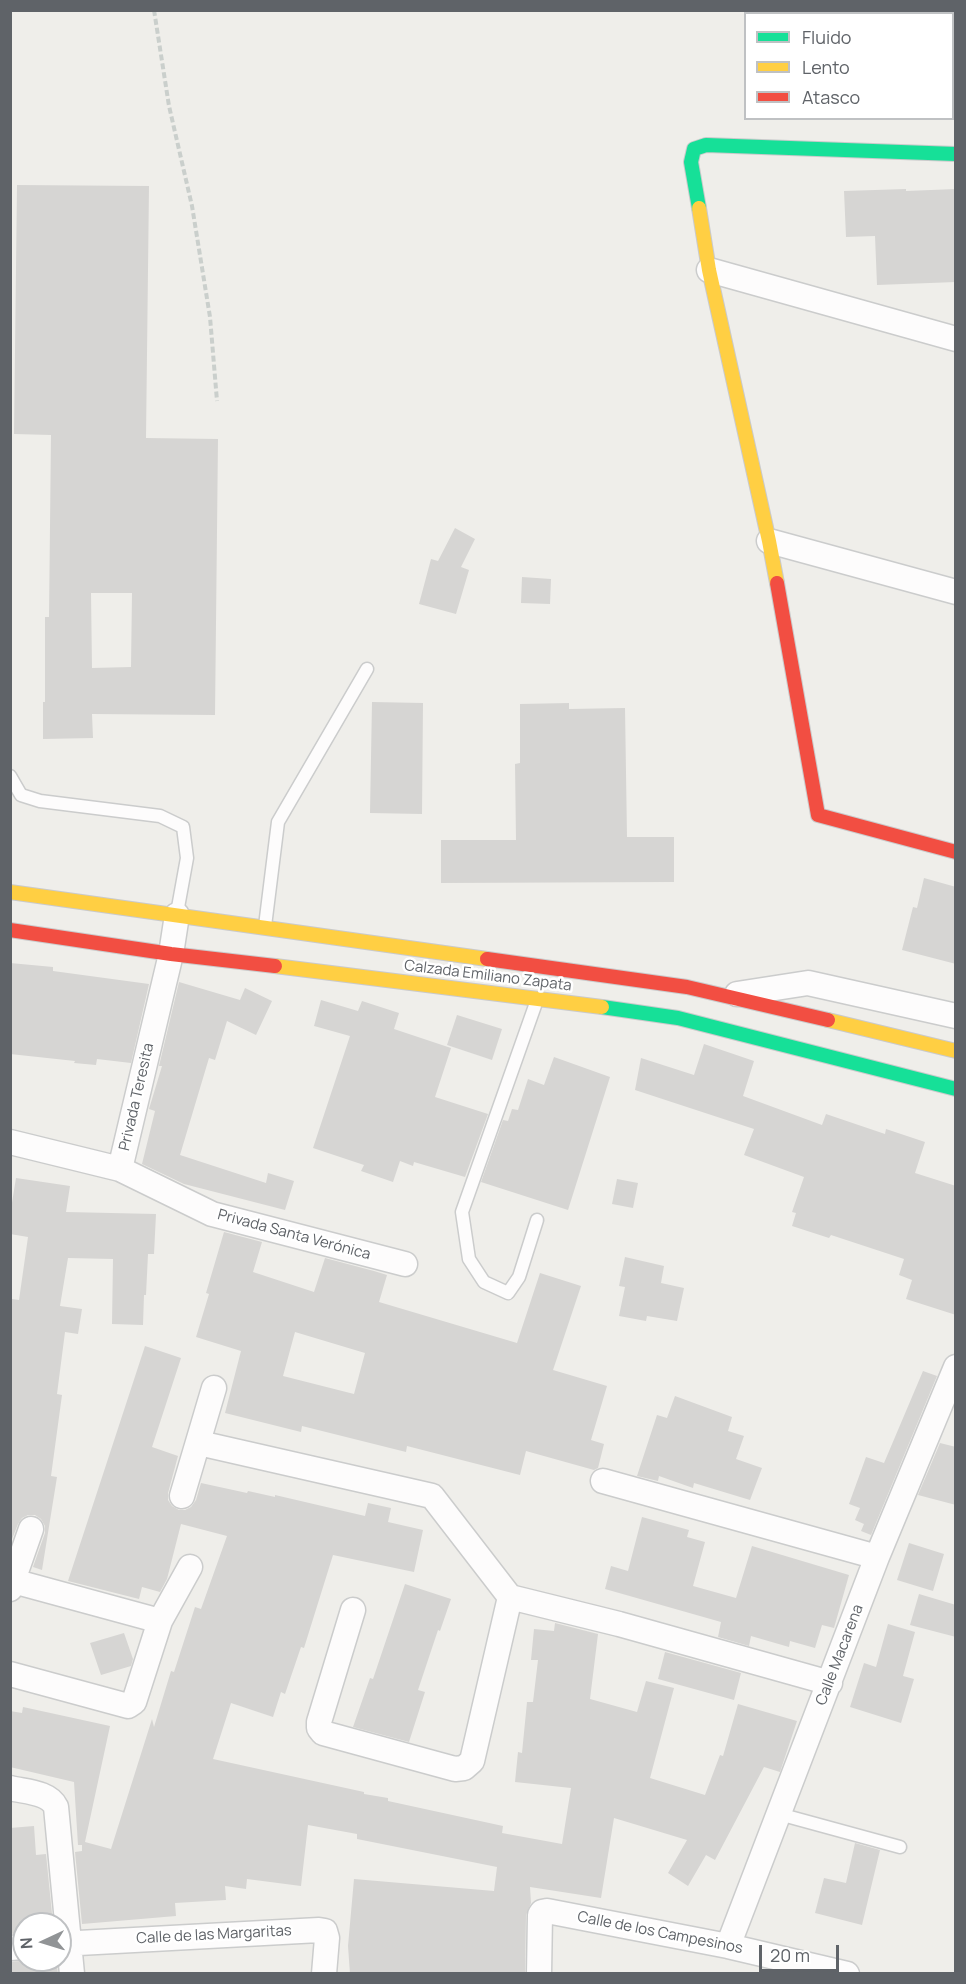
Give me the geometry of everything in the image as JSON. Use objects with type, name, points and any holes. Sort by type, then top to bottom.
[{"type":"main road","points":[[956,154],[706,146],[694,149],[691,162],[709,270],[769,541],[818,815],[956,852]]},
{"type":"main road","name":"Calzada Emiliano Zapata","points":[[10,892],[687,987],[956,1051]]},
{"type":"main road","name":"Calzada Emiliano Zapata","points":[[10,930],[171,954],[678,1018],[956,1089]]},
{"type":"street","points":[[709,270],[956,339]]},
{"type":"street","points":[[769,541],[956,592]]},
{"type":"street","name":"Privada Teresita","points":[[10,1142],[120,1169],[171,954],[177,915]]},
{"type":"street","points":[[724,996],[808,983],[956,1016]]},
{"type":"street","name":"Privada Santa Verónica","points":[[120,1169],[212,1214],[405,1264]]},
{"type":"street","name":"Calle Macarena","points":[[728,1946],[877,1557],[956,1367]]},
{"type":"street","points":[[182,1497],[214,1388]]},
{"type":"street","points":[[198,1443],[432,1496],[510,1597],[619,1624],[830,1683]]},
{"type":"street","points":[[603,1481],[877,1557]]},
{"type":"street","points":[[31,1529],[12,1585],[160,1621]]},
{"type":"street","points":[[10,1674],[128,1706],[134,1702],[160,1621],[190,1567]]},
{"type":"street","points":[[353,1610],[319,1728],[323,1733],[455,1769],[464,1768],[472,1761],[510,1597]]},
{"type":"street","points":[[10,1788],[47,1797],[53,1801],[56,1808],[63,1912]]},
{"type":"street","name":"Calle de los Campesinos","points":[[539,1974],[540,1915],[547,1911],[728,1946],[847,1974]]},
{"type":"street","name":"Calle de las Margaritas","points":[[72,1943],[319,1930],[325,1931],[327,1938],[324,1974]]},
{"type":"lane","points":[[265,927],[278,822],[367,669]]},
{"type":"lane","points":[[10,776],[21,795],[40,801],[160,816],[183,827],[187,858],[177,915]]},
{"type":"lane","points":[[537,1220],[519,1277],[508,1293],[484,1282],[468,1259],[462,1212],[538,999]]},
{"type":"lane","points":[[779,1814],[900,1847]]},
{"type":"path","points":[[154,10],[169,106],[192,206],[210,317],[217,401]]},
{"type":"building","points":[[17,185],[149,186],[146,438],[218,439],[215,715],[92,714],[93,738],[43,739],[45,617],[49,617],[51,435],[14,434]],"holes":[[[91,593],[132,593],[131,667],[92,668]]]},
{"type":"building","points":[[906,189],[906,191],[956,189],[956,282],[877,285],[875,236],[846,237],[844,191]]},
{"type":"building","points":[[455,528],[475,539],[461,567],[469,570],[456,614],[419,604],[431,559],[438,561]]},
{"type":"building","points":[[522,577],[551,579],[550,604],[521,603]]},
{"type":"building","points":[[372,702],[423,703],[422,814],[370,813]]},
{"type":"building","points":[[569,703],[569,709],[625,708],[627,837],[674,837],[674,882],[441,883],[441,840],[516,840],[515,764],[520,763],[520,704]]},
{"type":"building","points":[[924,878],[956,887],[956,964],[902,950],[913,907],[917,908]]},
{"type":"building","points":[[10,963],[53,967],[53,971],[149,984],[131,1063],[97,1059],[96,1065],[10,1054]]},
{"type":"building","points":[[179,982],[240,1000],[245,988],[272,1001],[256,1035],[227,1021],[215,1060],[209,1058],[180,1155],[266,1183],[268,1173],[294,1181],[285,1210],[184,1184],[142,1164],[155,1111],[149,1109],[162,1066],[159,1066]]},
{"type":"building","points":[[321,1000],[358,1011],[362,1001],[399,1013],[394,1029],[451,1048],[435,1097],[488,1114],[465,1177],[414,1162],[413,1166],[400,1161],[393,1182],[361,1171],[364,1165],[313,1148],[350,1036],[314,1026]]},
{"type":"building","points":[[457,1015],[502,1029],[492,1060],[447,1045]]},
{"type":"building","points":[[704,1044],[754,1061],[743,1096],[822,1125],[826,1114],[885,1134],[886,1129],[925,1142],[915,1173],[956,1186],[956,1315],[906,1299],[912,1280],[899,1275],[904,1259],[831,1235],[829,1238],[792,1226],[796,1213],[792,1212],[804,1177],[744,1155],[754,1129],[635,1090],[641,1058],[694,1075]]},
{"type":"building","points":[[554,1057],[610,1077],[568,1210],[481,1182],[503,1120],[508,1121],[512,1109],[518,1110],[528,1079],[544,1085]]},
{"type":"building","points":[[16,1178],[70,1186],[66,1212],[156,1214],[154,1254],[148,1254],[143,1325],[112,1324],[113,1259],[68,1258],[60,1306],[82,1309],[78,1334],[65,1332],[57,1394],[62,1395],[51,1476],[57,1477],[42,1570],[33,1567],[45,1533],[45,1526],[41,1519],[35,1515],[22,1518],[10,1544],[10,1312],[12,1299],[19,1300],[28,1237],[10,1234],[10,1215]]},
{"type":"building","points":[[617,1179],[638,1183],[633,1208],[612,1204]]},
{"type":"building","points":[[224,1232],[262,1242],[253,1272],[314,1292],[325,1258],[374,1271],[387,1275],[379,1302],[517,1343],[540,1273],[581,1286],[553,1370],[607,1386],[591,1440],[604,1444],[598,1468],[594,1470],[526,1451],[520,1475],[407,1446],[406,1452],[302,1426],[301,1432],[225,1413],[241,1351],[196,1337],[209,1294],[206,1293]],"holes":[[[295,1332],[365,1353],[354,1394],[283,1376]]]},
{"type":"building","points":[[625,1257],[664,1266],[661,1283],[684,1288],[677,1321],[647,1316],[646,1321],[619,1316],[625,1287],[619,1286]]},
{"type":"building","points":[[145,1346],[181,1358],[152,1447],[178,1456],[168,1493],[168,1500],[172,1506],[179,1510],[191,1507],[196,1500],[201,1483],[247,1493],[248,1491],[275,1497],[275,1495],[365,1516],[368,1503],[391,1508],[388,1522],[423,1530],[414,1572],[333,1555],[304,1648],[301,1647],[285,1694],[281,1692],[273,1717],[231,1703],[213,1759],[364,1792],[364,1794],[388,1798],[388,1801],[503,1826],[502,1833],[562,1844],[571,1788],[515,1782],[518,1752],[522,1753],[527,1702],[533,1702],[538,1660],[531,1660],[534,1629],[554,1631],[555,1623],[598,1634],[590,1699],[637,1712],[646,1681],[674,1688],[650,1778],[705,1795],[720,1755],[723,1756],[738,1704],[797,1721],[780,1772],[764,1767],[715,1860],[706,1855],[688,1886],[668,1873],[687,1840],[614,1818],[601,1898],[530,1887],[531,1903],[526,1915],[525,1974],[350,1974],[348,1946],[354,1879],[494,1891],[497,1867],[357,1839],[357,1834],[308,1825],[301,1886],[247,1879],[246,1889],[225,1886],[226,1900],[175,1903],[176,1916],[82,1924],[75,1852],[82,1851],[82,1845],[78,1845],[74,1782],[10,1767],[10,1711],[22,1713],[23,1707],[110,1726],[85,1842],[111,1849],[152,1719],[154,1727],[171,1671],[174,1672],[195,1607],[201,1609],[227,1536],[181,1524],[167,1579],[160,1592],[142,1587],[139,1599],[68,1581]]},
{"type":"building","points":[[923,1371],[937,1376],[871,1535],[861,1531],[864,1524],[855,1520],[860,1508],[849,1504],[866,1457],[884,1463]]},
{"type":"building","points":[[675,1396],[732,1417],[728,1431],[744,1436],[736,1459],[762,1468],[750,1500],[694,1483],[693,1488],[659,1476],[658,1481],[637,1476],[657,1415],[667,1418]]},
{"type":"building","points":[[940,1443],[956,1447],[956,1505],[918,1495]]},
{"type":"building","points":[[642,1517],[689,1530],[687,1537],[705,1542],[693,1586],[736,1598],[752,1546],[849,1575],[834,1628],[822,1625],[815,1648],[790,1641],[789,1647],[751,1636],[749,1646],[718,1637],[721,1622],[605,1589],[611,1566],[628,1571]]},
{"type":"building","points":[[909,1543],[944,1554],[933,1591],[897,1580]]},
{"type":"building","points":[[405,1584],[451,1599],[418,1690],[425,1692],[409,1742],[353,1727],[370,1678],[373,1679]]},
{"type":"building","points":[[919,1594],[956,1605],[956,1637],[910,1625]]},
{"type":"building","points":[[888,1624],[915,1632],[903,1676],[914,1679],[901,1723],[850,1707],[864,1663],[876,1667]]},
{"type":"building","points":[[124,1633],[133,1659],[131,1666],[101,1675],[90,1643]]},
{"type":"building","points":[[665,1652],[741,1673],[734,1700],[658,1679]]},
{"type":"building","points":[[34,1826],[36,1855],[46,1854],[52,1912],[12,1912],[12,1934],[10,1934],[10,1828]]},
{"type":"building","points":[[855,1843],[880,1850],[862,1925],[815,1913],[824,1878],[846,1883]]},
{"type":"building","points":[[10,1962],[12,1962],[12,1972],[58,1972],[58,1974],[10,1974]]},
{"type":"traffic: fast","points":[[699,208],[691,162],[694,149],[706,145],[956,154]]},
{"type":"traffic: fast","points":[[602,1007],[678,1018],[956,1089]]},
{"type":"traffic: slow","points":[[699,208],[709,270],[777,583]]},
{"type":"traffic: slow","points":[[10,892],[487,959]]},
{"type":"traffic: slow","points":[[275,966],[602,1007]]},
{"type":"traffic: slow","points":[[828,1020],[956,1051]]},
{"type":"traffic: jam","points":[[777,583],[818,815],[956,852]]},
{"type":"traffic: jam","points":[[10,930],[171,954],[275,966]]},
{"type":"traffic: jam","points":[[487,959],[687,987],[828,1020]]}]
